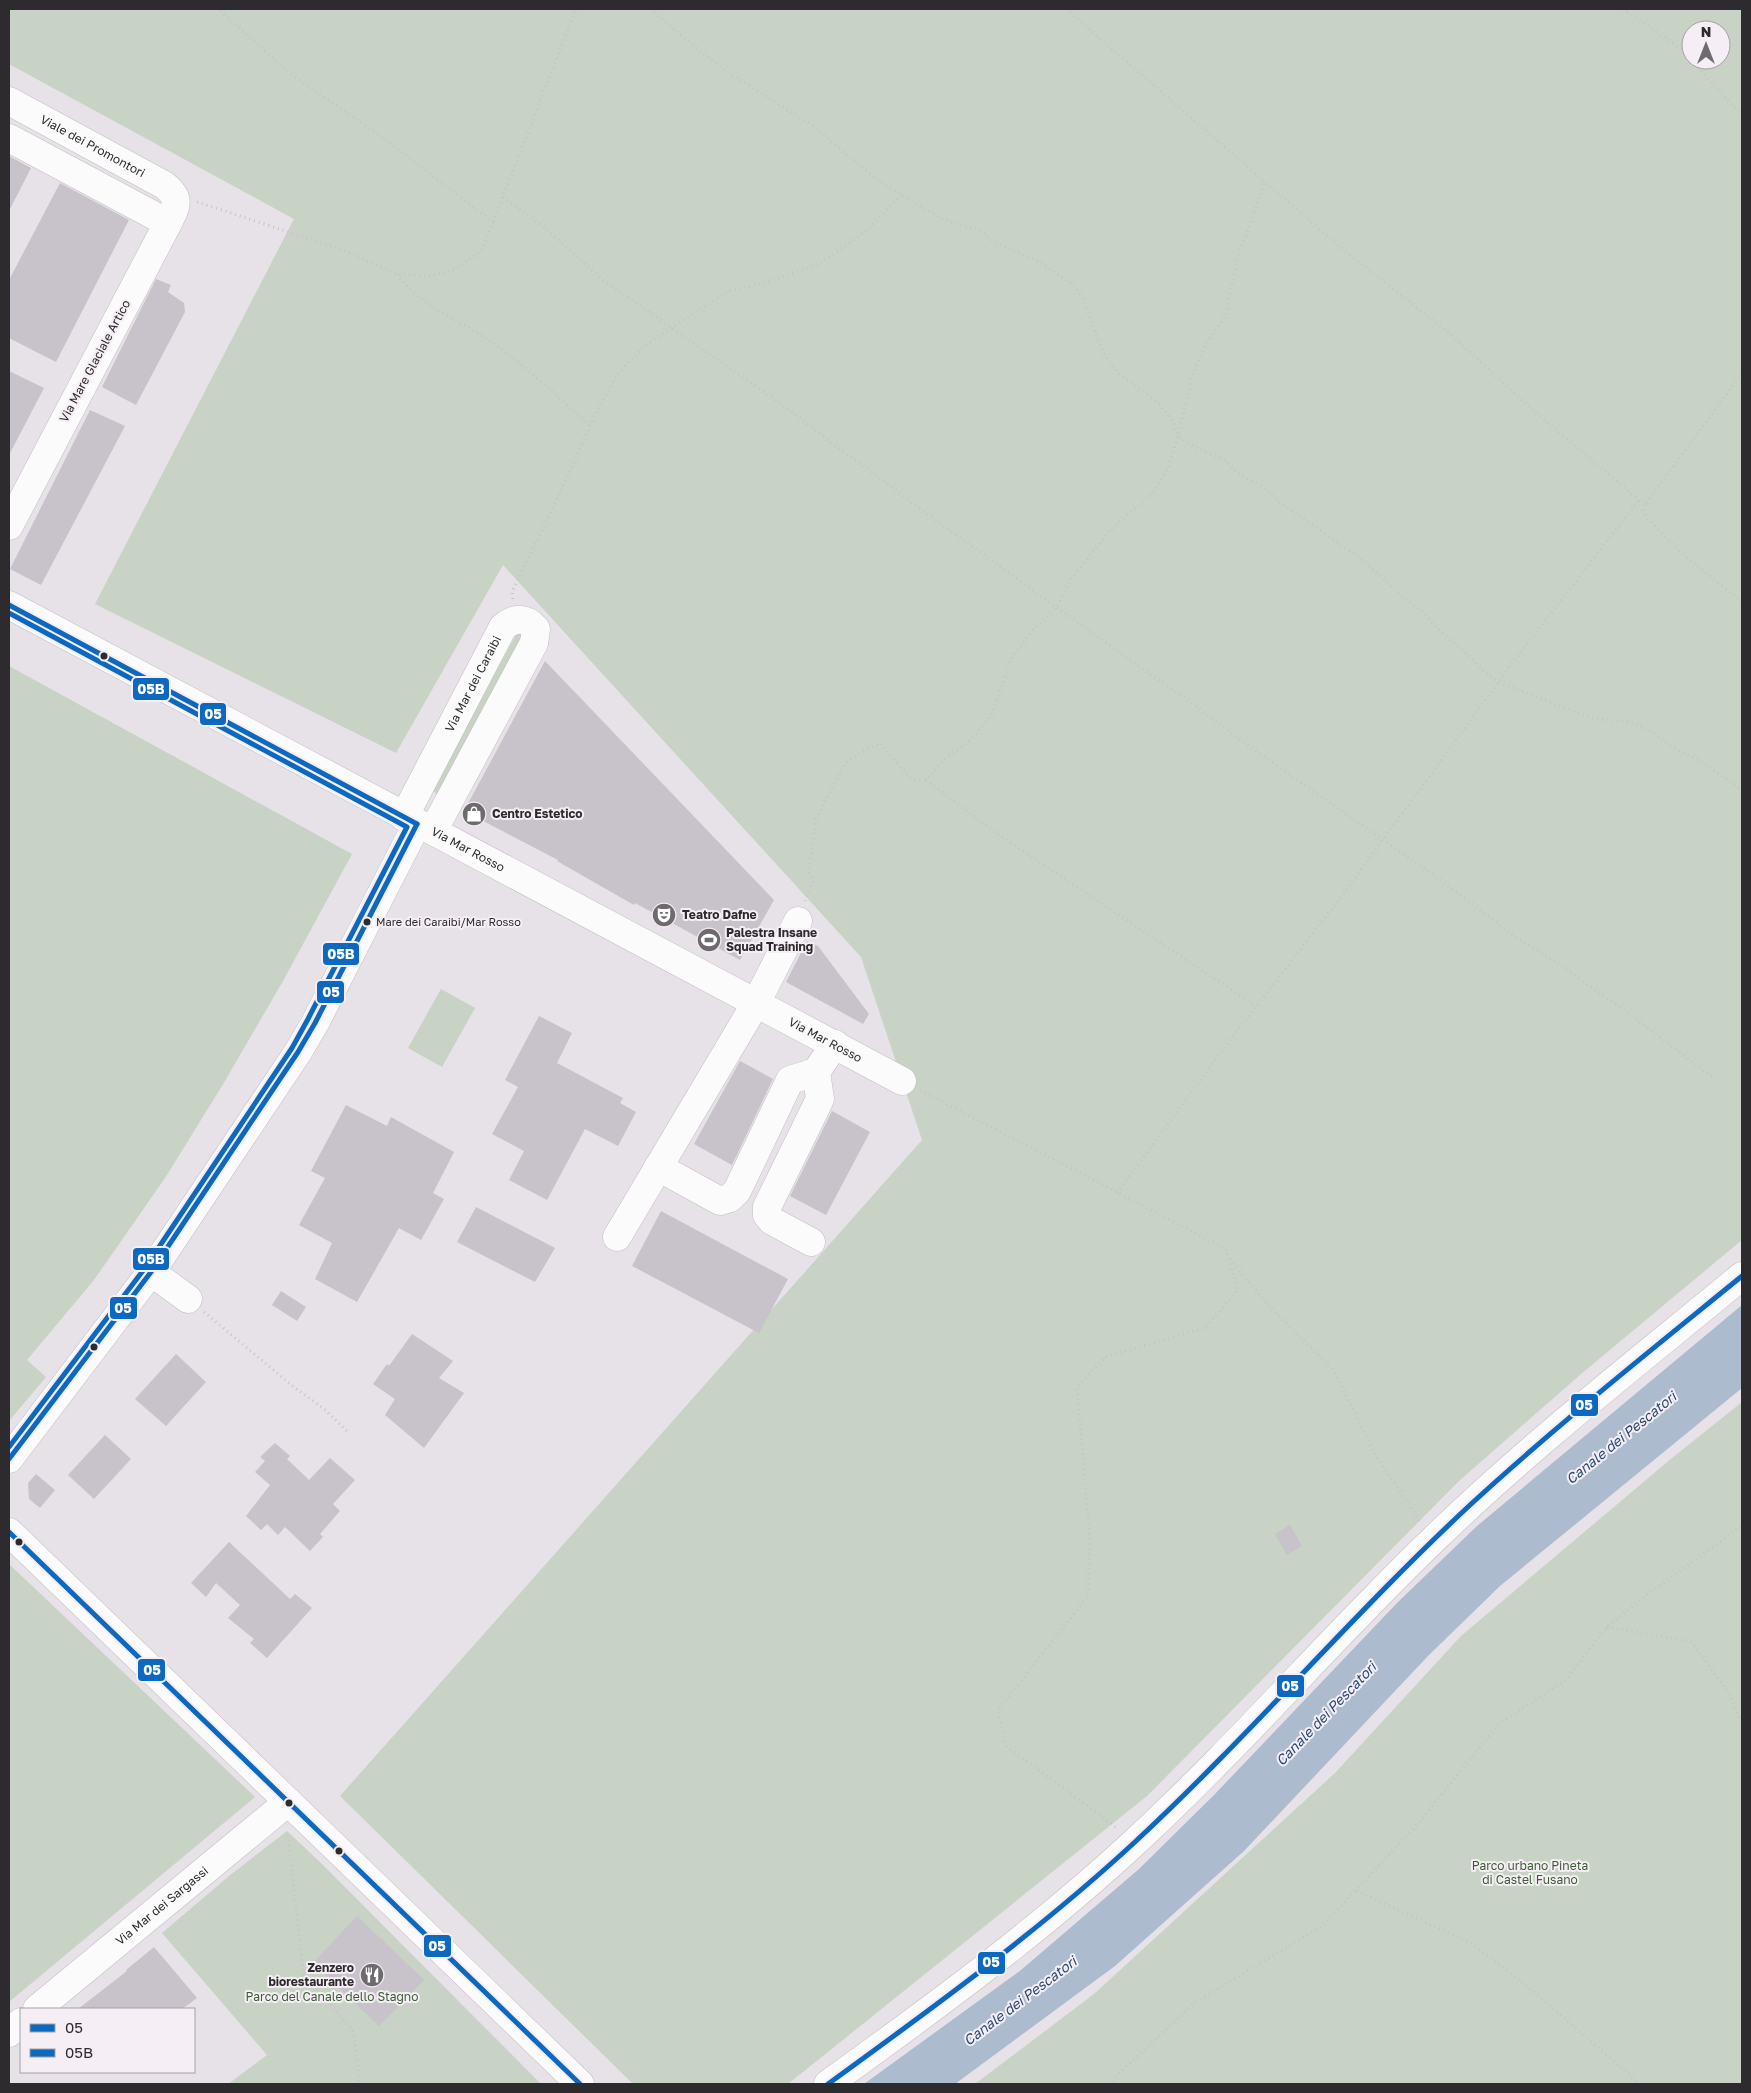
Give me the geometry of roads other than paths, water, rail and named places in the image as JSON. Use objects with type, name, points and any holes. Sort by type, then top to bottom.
[{"type":"street","name":"Viale dei Promontori","points":[[9,101],[159,182],[175,195]]},
{"type":"street","points":[[9,138],[168,223]]},
{"type":"street","name":"Via Mare Glaciale Artico","points":[[9,526],[168,223],[175,208],[175,195]]},
{"type":"street","name":"Via Mar Rosso","points":[[9,605],[902,1081]]},
{"type":"street","points":[[9,1459],[151,1272],[305,1042],[418,824],[534,643],[536,630],[532,625],[527,621],[514,620]]},
{"type":"street","points":[[617,1237],[756,1003],[798,920]]},
{"type":"street","points":[[658,1168],[720,1201],[730,1198],[737,1191],[790,1080],[816,1072],[835,1044]]},
{"type":"street","points":[[811,1242],[772,1221],[767,1214],[767,1206],[820,1098],[816,1072]]},
{"type":"street","points":[[151,1272],[188,1299]]},
{"type":"street","points":[[828,2084],[945,2000],[1018,1944],[1136,1842],[1197,1783],[1433,1540],[1532,1450],[1742,1276]]},
{"type":"street","points":[[9,1532],[286,1803],[580,2084]]},
{"type":"street","name":"Via Mar dei Sargassi","points":[[38,2008],[286,1803]]},
{"type":"street","points":[[9,2033],[20,2023]]},
{"type":"water","name":"Canale dei Pescatori","points":[[1742,1305],[1742,1388],[1500,1586],[1428,1656],[1244,1851],[1115,1966],[955,2084],[864,2084],[1021,1970],[1139,1869],[1214,1795],[1398,1602],[1477,1526]]},
{"type":"place","name":"Centro Estetico","points":[[474,814]]},
{"type":"place","name":"Teatro Dafne","points":[[664,915]]},
{"type":"place","name":"Mare dei Caraibi/Mar Rosso","points":[[367,922]]},
{"type":"place","name":"Palestra Insane Squad Training","points":[[709,940]]},
{"type":"place","name":"Zenzero biorestaurante","points":[[372,1975]]},
{"type":"park label","name":"Parco urbano Pineta di Castel Fusano","points":[[1530,1873]]},
{"type":"park label","name":"Parco del Canale dello Stagno","points":[[332,1997]]}]
